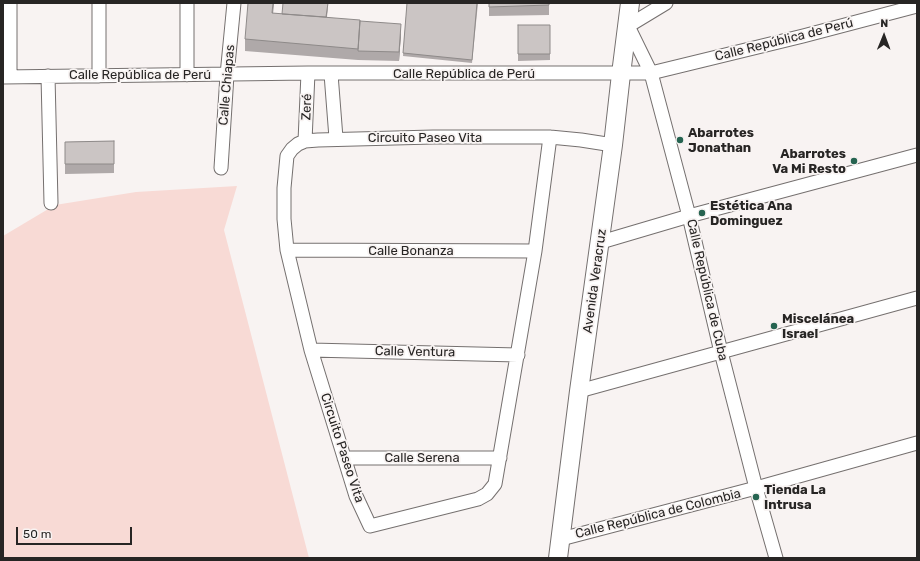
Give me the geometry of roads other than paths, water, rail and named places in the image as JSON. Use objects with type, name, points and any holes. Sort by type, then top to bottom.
[{"type":"street","points":[[7,76],[10,3]]},
{"type":"street","points":[[98,3],[100,76]]},
{"type":"street","points":[[187,3],[187,75]]},
{"type":"street","name":"Calle Chiapas","points":[[221,168],[227,75],[234,3]]},
{"type":"street","name":"Avenida Veracruz","points":[[557,553],[601,242],[630,3]]},
{"type":"street","points":[[628,26],[666,3]]},
{"type":"street","name":"Calle República de Perú","points":[[7,76],[308,73],[651,73],[803,36],[917,6]]},
{"type":"street","name":"Calle República de Cuba","points":[[628,26],[651,73],[689,216],[721,352],[756,488],[776,558]]},
{"type":"street","name":"Zeré","points":[[305,141],[308,73]]},
{"type":"street","name":"Zeré","points":[[331,74],[336,138]]},
{"type":"street","points":[[48,76],[51,203]]},
{"type":"street","name":"Circuito Paseo Vita","points":[[550,137],[535,251],[495,484],[487,494],[478,499],[370,526],[356,496],[311,350],[287,250],[284,211],[284,188],[287,156],[292,149],[305,141],[336,138],[550,137],[580,140],[613,146]]},
{"type":"street","points":[[601,242],[689,216],[917,155]]},
{"type":"street","name":"Calle Bonanza","points":[[287,250],[535,251]]},
{"type":"street","points":[[579,391],[917,298]]},
{"type":"street","name":"Calle Ventura","points":[[311,350],[518,355]]},
{"type":"street","name":"Calle República de Colombia","points":[[557,553],[756,488],[917,443]]},
{"type":"street","name":"Calle Serena","points":[[344,458],[500,458]]},
{"type":"place","name":"Abarrotes Jonathan","points":[[680,140]]},
{"type":"place","name":"Abarrotes Va Mi Resto","points":[[854,161]]},
{"type":"place","name":"Estética Ana Dominguez","points":[[702,213]]},
{"type":"place","name":"Miscelánea Israel","points":[[774,326]]},
{"type":"place","name":"Tienda La Intrusa","points":[[756,497]]}]
